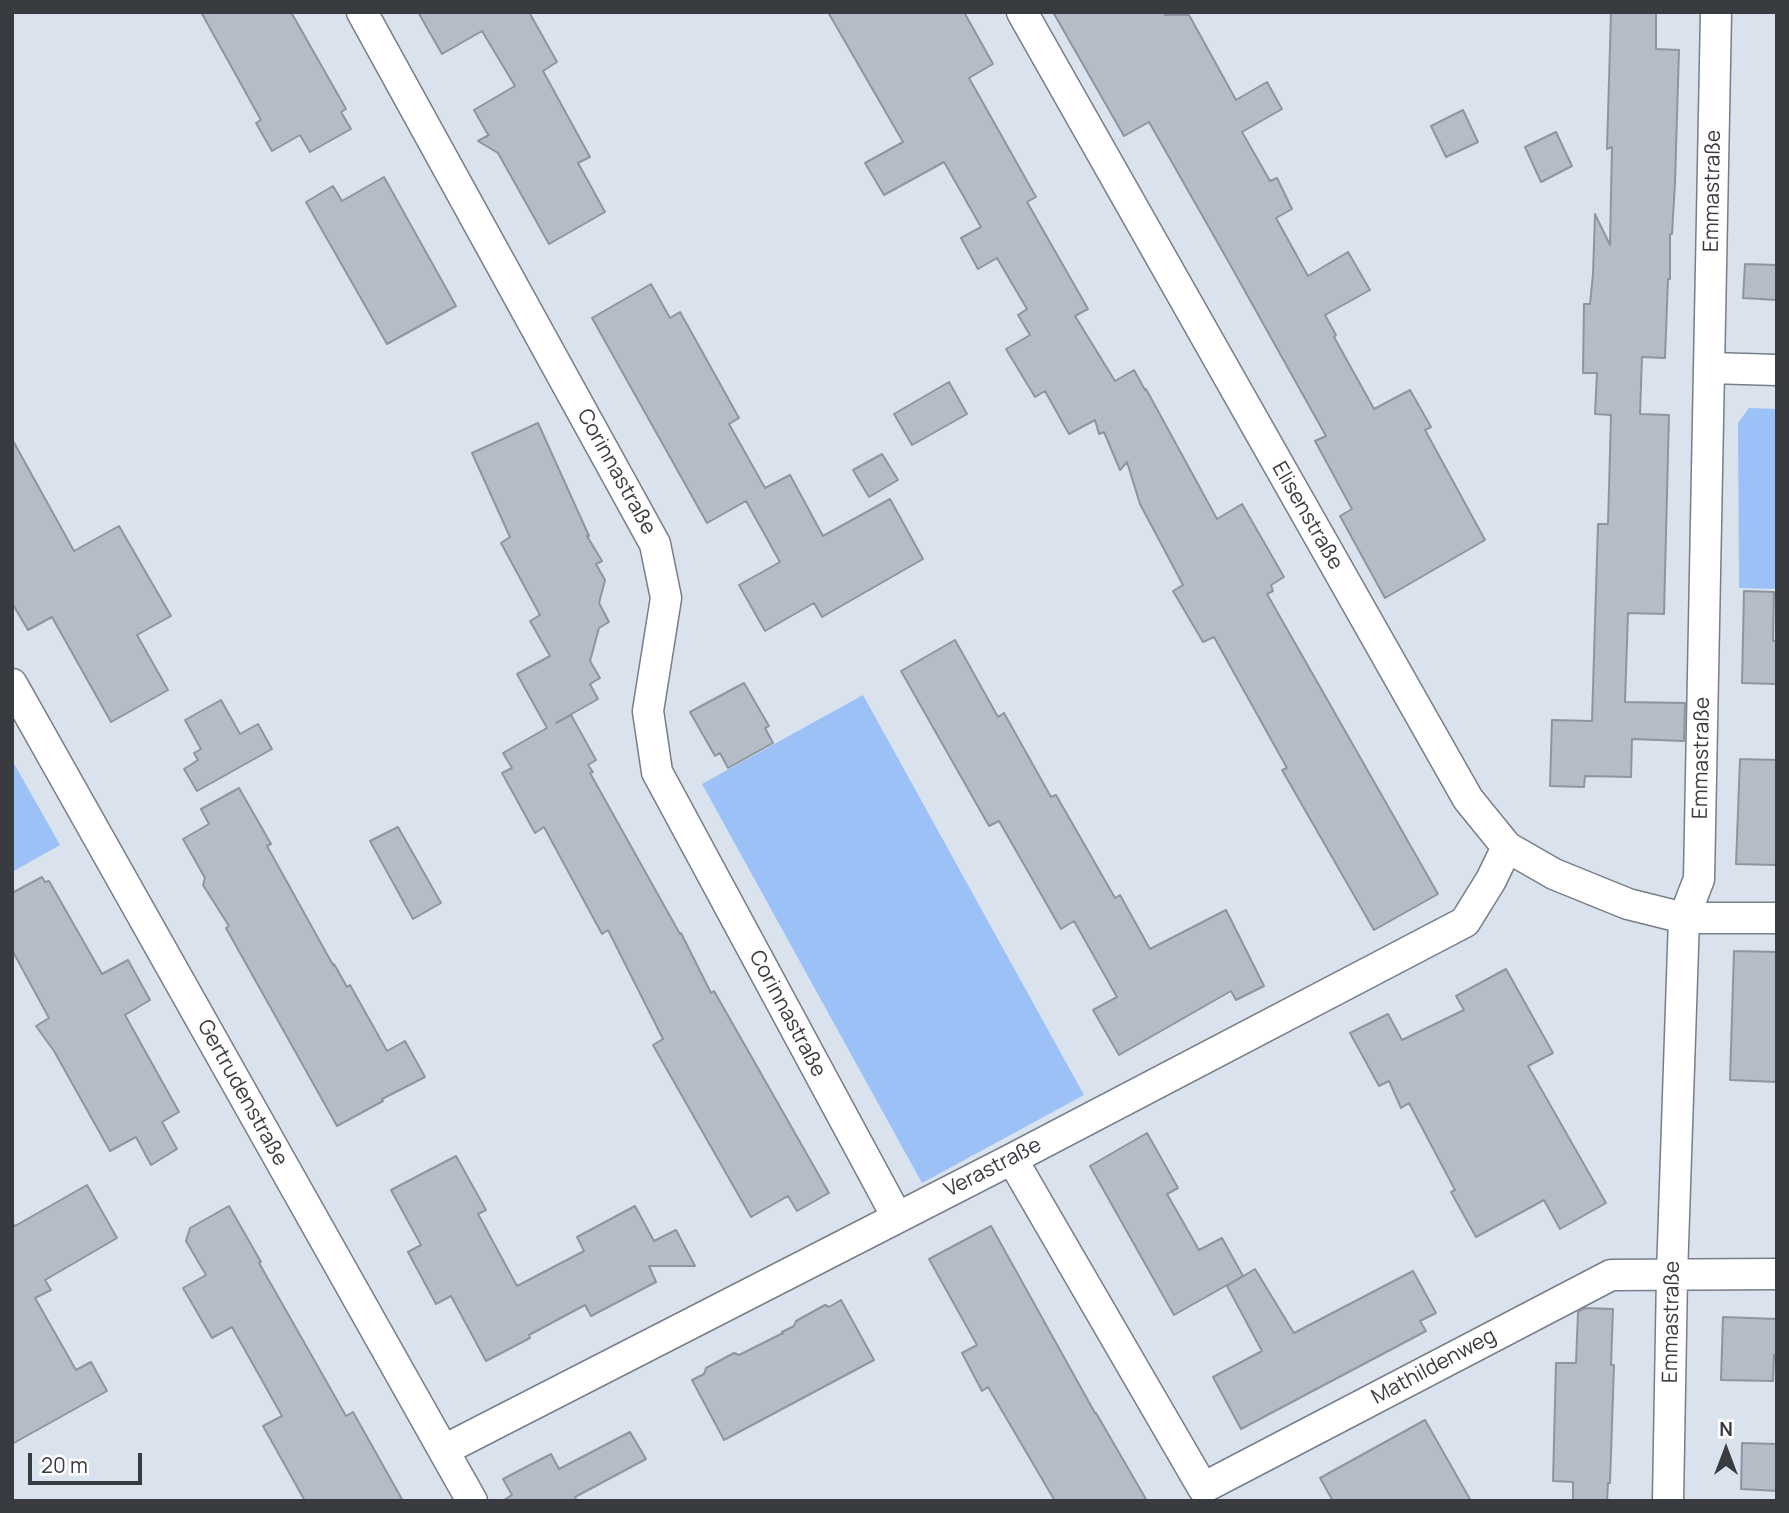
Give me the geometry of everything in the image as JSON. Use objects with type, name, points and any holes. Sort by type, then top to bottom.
[{"type":"street","name":"Corinnastraße","points":[[362,12],[655,544],[666,598],[648,711],[657,772],[897,1217]]},
{"type":"street","name":"Elisenstraße","points":[[1022,12],[1468,799],[1507,847],[1554,874],[1628,904],[1684,918],[1777,918]]},
{"type":"street","name":"Emmastraße","points":[[1668,1501],[1672,1275],[1684,918],[1699,879],[1716,12]]},
{"type":"street","points":[[1710,368],[1777,370]]},
{"type":"street","name":"Gertrudenstraße","points":[[12,684],[472,1501]]},
{"type":"street","name":"Verastraße","points":[[444,1450],[1465,922],[1491,880],[1507,847]]},
{"type":"street","name":"Mathildenweg","points":[[1012,1158],[1199,1494],[1611,1275],[1777,1274]]},
{"type":"shaded area","points":[[1749,408],[1777,409],[1777,589],[1739,588],[1738,423]]},
{"type":"shaded area","points":[[863,695],[1084,1095],[922,1183],[702,784]]},
{"type":"shaded area","points":[[12,760],[60,845],[12,872]]},
{"type":"building","points":[[201,12],[291,12],[346,109],[341,112],[351,129],[310,152],[300,135],[272,151],[256,123],[261,120]]},
{"type":"building","points":[[418,12],[529,12],[557,62],[543,71],[590,157],[578,163],[605,212],[549,244],[498,153],[478,141],[489,135],[474,110],[515,86],[482,31],[442,54]]},
{"type":"building","points":[[828,12],[964,12],[993,64],[969,78],[1036,197],[1027,202],[1088,309],[1075,316],[1115,381],[1134,370],[1217,519],[1242,504],[1284,577],[1271,585],[1273,591],[1267,594],[1438,894],[1374,930],[1282,770],[1287,768],[1214,637],[1203,642],[1173,591],[1183,585],[1140,504],[1127,462],[1120,470],[1104,432],[1099,434],[1095,420],[1069,434],[1045,391],[1035,397],[1006,349],[1030,335],[1018,315],[1027,309],[997,258],[978,269],[961,238],[981,227],[944,162],[884,195],[865,163],[903,142]]},
{"type":"building","points":[[1053,12],[1163,12],[1165,15],[1189,15],[1236,100],[1267,82],[1282,109],[1242,132],[1270,181],[1277,178],[1292,209],[1276,218],[1308,276],[1348,252],[1370,290],[1325,315],[1336,335],[1334,337],[1374,409],[1410,390],[1431,427],[1425,430],[1485,540],[1385,598],[1340,516],[1352,509],[1315,441],[1326,436],[1227,259],[1149,122],[1124,136]]},
{"type":"building","points":[[1611,12],[1656,12],[1656,49],[1679,50],[1665,358],[1642,357],[1640,414],[1669,415],[1664,614],[1628,613],[1625,702],[1685,703],[1684,741],[1632,739],[1631,777],[1585,776],[1584,787],[1550,786],[1552,720],[1592,721],[1598,524],[1608,524],[1611,415],[1595,414],[1597,373],[1583,373],[1584,304],[1590,304],[1595,214],[1610,245],[1612,147],[1607,149]]},
{"type":"building","points":[[1463,110],[1478,142],[1446,157],[1431,126]]},
{"type":"building","points":[[1556,132],[1572,166],[1541,182],[1525,147]]},
{"type":"building","points":[[384,177],[456,306],[387,344],[306,202],[333,186],[342,201]]},
{"type":"building","points":[[1745,264],[1777,265],[1777,300],[1743,298]]},
{"type":"building","points":[[651,284],[670,318],[680,312],[689,328],[739,418],[729,424],[765,488],[790,475],[823,536],[890,499],[923,559],[822,617],[814,603],[765,631],[739,585],[780,562],[746,501],[707,523],[592,318]]},
{"type":"building","points":[[949,382],[967,414],[912,445],[894,414]]},
{"type":"building","points":[[538,423],[587,536],[602,561],[596,564],[605,580],[599,603],[609,622],[599,628],[590,661],[600,678],[590,684],[598,699],[556,723],[571,715],[596,760],[588,765],[593,772],[590,773],[681,933],[711,993],[714,991],[829,1193],[797,1211],[788,1196],[751,1217],[653,1045],[663,1039],[608,930],[602,934],[544,827],[535,833],[502,773],[512,768],[503,753],[547,728],[517,674],[550,656],[530,621],[540,615],[501,543],[510,537],[472,453]]},
{"type":"building","points":[[12,439],[74,551],[119,526],[171,616],[137,635],[168,690],[111,722],[52,617],[28,630],[12,603]]},
{"type":"building","points":[[882,454],[898,480],[869,497],[853,470]]},
{"type":"building","points":[[1744,591],[1774,592],[1773,641],[1777,641],[1777,684],[1742,683]]},
{"type":"building","points":[[955,640],[998,717],[1004,713],[1051,797],[1056,795],[1115,898],[1120,895],[1150,949],[1226,910],[1264,986],[1236,1000],[1231,991],[1119,1055],[1093,1010],[1117,997],[1074,921],[1061,929],[999,821],[989,826],[901,671]]},
{"type":"building","points":[[744,683],[769,726],[765,728],[773,743],[728,768],[720,753],[715,756],[690,712]]},
{"type":"building","points":[[221,700],[240,734],[258,724],[272,749],[197,791],[184,769],[198,760],[194,753],[201,749],[185,720]]},
{"type":"building","points":[[1740,759],[1777,760],[1777,865],[1736,864]]},
{"type":"building","points":[[239,788],[271,844],[267,846],[333,965],[347,987],[350,985],[387,1051],[405,1041],[425,1077],[337,1126],[226,928],[229,926],[203,885],[205,878],[183,839],[209,824],[201,809]]},
{"type":"building","points":[[398,827],[441,903],[413,919],[370,841]]},
{"type":"building","points":[[42,877],[45,882],[49,881],[102,974],[128,960],[150,1000],[125,1015],[179,1112],[162,1122],[177,1149],[151,1165],[136,1137],[110,1151],[54,1051],[36,1026],[49,1018],[12,950],[12,893]]},
{"type":"building","points":[[1734,951],[1777,952],[1777,1082],[1730,1080]]},
{"type":"building","points":[[1506,969],[1553,1053],[1528,1066],[1606,1203],[1560,1229],[1544,1200],[1476,1237],[1451,1192],[1455,1190],[1409,1103],[1401,1108],[1389,1081],[1379,1086],[1350,1033],[1388,1014],[1402,1040],[1464,1010],[1456,996]]},
{"type":"building","points":[[1147,1133],[1178,1188],[1167,1194],[1199,1250],[1222,1238],[1243,1276],[1174,1315],[1090,1166]]},
{"type":"building","points":[[456,1156],[486,1210],[478,1214],[517,1286],[584,1251],[577,1237],[635,1206],[654,1241],[676,1230],[695,1266],[649,1266],[656,1282],[591,1316],[585,1305],[486,1361],[451,1296],[436,1304],[408,1252],[421,1245],[391,1190]]},
{"type":"building","points":[[87,1185],[117,1238],[45,1280],[51,1290],[35,1298],[76,1370],[91,1362],[107,1391],[12,1444],[12,1222],[15,1226]]},
{"type":"building","points":[[229,1206],[346,1416],[353,1412],[403,1501],[305,1501],[263,1426],[282,1416],[232,1327],[212,1338],[183,1288],[206,1275],[186,1241],[190,1228]]},
{"type":"building","points":[[991,1226],[1147,1501],[1055,1501],[988,1387],[982,1391],[962,1353],[977,1345],[929,1259]]},
{"type":"building","points":[[1255,1269],[1294,1333],[1413,1271],[1436,1313],[1420,1321],[1426,1331],[1241,1429],[1213,1377],[1262,1351],[1227,1286]]},
{"type":"building","points":[[841,1300],[874,1360],[724,1440],[692,1380],[704,1374],[706,1368],[783,1333],[794,1326],[796,1321],[825,1305],[829,1307]]},
{"type":"building","points":[[1585,1308],[1613,1309],[1611,1365],[1614,1365],[1607,1501],[1573,1500],[1573,1482],[1553,1481],[1556,1363],[1576,1363],[1578,1312]]},
{"type":"building","points":[[1723,1317],[1777,1319],[1777,1355],[1774,1355],[1773,1381],[1721,1380]]},
{"type":"building","points":[[1425,1420],[1471,1501],[1333,1501],[1320,1478]]},
{"type":"building","points":[[630,1432],[646,1459],[575,1497],[577,1501],[502,1501],[512,1495],[503,1479],[551,1454],[559,1469]]},
{"type":"building","points":[[1742,1443],[1777,1444],[1777,1491],[1741,1489]]}]
